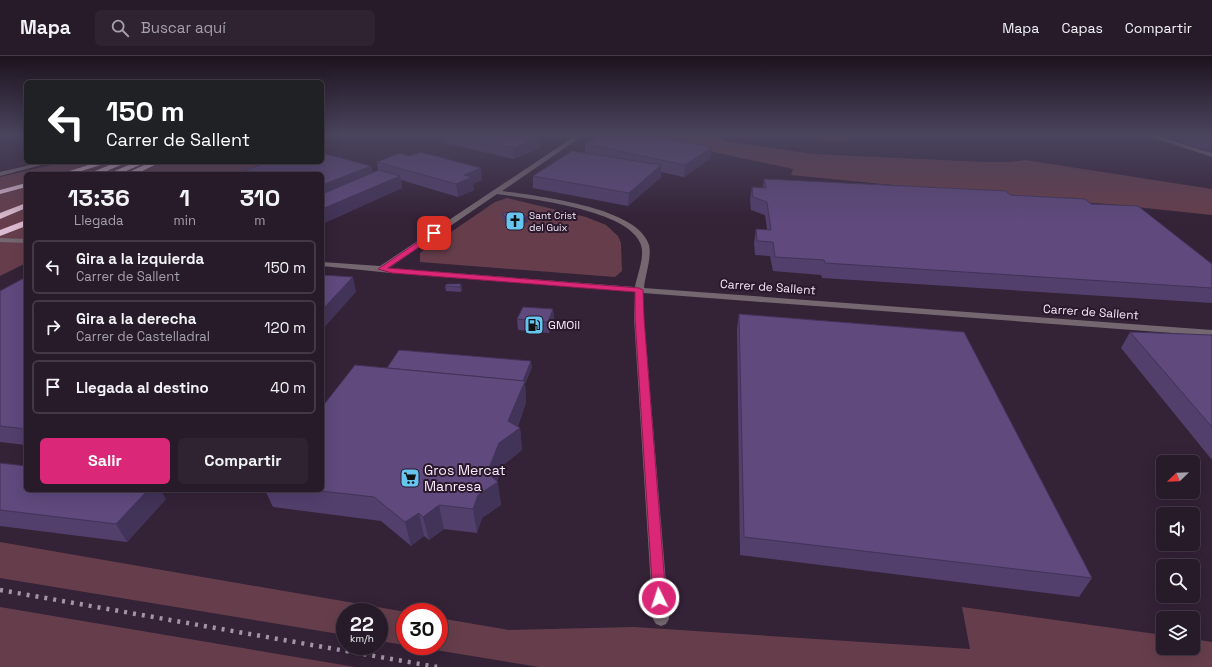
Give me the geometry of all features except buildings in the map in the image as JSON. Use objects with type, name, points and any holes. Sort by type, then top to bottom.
[{"type":"highway","points":[[71,172],[99,164]]},
{"type":"highway","points":[[95,172],[118,164]]},
{"type":"highway","points":[[115,172],[137,164]]},
{"type":"highway","points":[[132,172],[151,164]]},
{"type":"highway","points":[[0,192],[24,186]]},
{"type":"highway","points":[[0,208],[24,199]]},
{"type":"highway","points":[[0,216],[24,206]]},
{"type":"highway","points":[[0,233],[24,224]]},
{"type":"street","points":[[382,269],[540,163]]},
{"type":"street","points":[[0,174],[42,164]]},
{"type":"street","points":[[496,192],[555,201],[601,212],[628,225],[640,233],[645,246],[639,290],[640,326],[661,619]]},
{"type":"street","points":[[0,240],[24,242]]},
{"type":"street","name":"Carrer de Sallent","points":[[324,264],[392,271],[1212,333]]},
{"type":"shaded area","points":[[763,163],[1041,163],[1212,189],[1212,215],[791,175],[793,169]]},
{"type":"shaded area","points":[[55,164],[286,164],[262,172],[24,172],[24,264],[0,276],[0,177]]},
{"type":"shaded area","points":[[507,198],[586,217],[606,225],[618,236],[621,243],[622,271],[615,277],[420,262],[420,253],[495,202]]},
{"type":"shaded area","points":[[0,542],[354,603],[336,603],[336,634],[0,578]]},
{"type":"shaded area","points":[[0,607],[355,667],[0,667]]},
{"type":"shaded area","points":[[962,607],[1156,634],[1156,655],[1200,655],[1200,640],[1212,642],[1212,667],[539,667],[448,652],[448,620],[509,630],[634,627],[970,649]]},
{"type":"shaded area","points":[[388,609],[396,610],[396,644],[388,642]]},
{"type":"railway","points":[[0,590],[437,667]]},
{"type":"place","name":"Sant Crist del Guix","points":[[515,221]]},
{"type":"place","name":"GMOil","points":[[534,325]]},
{"type":"place","name":"Gros Mercat Manresa","points":[[410,478]]},
{"type":"route","points":[[434,233],[382,269],[639,290],[639,318],[659,598]]}]
